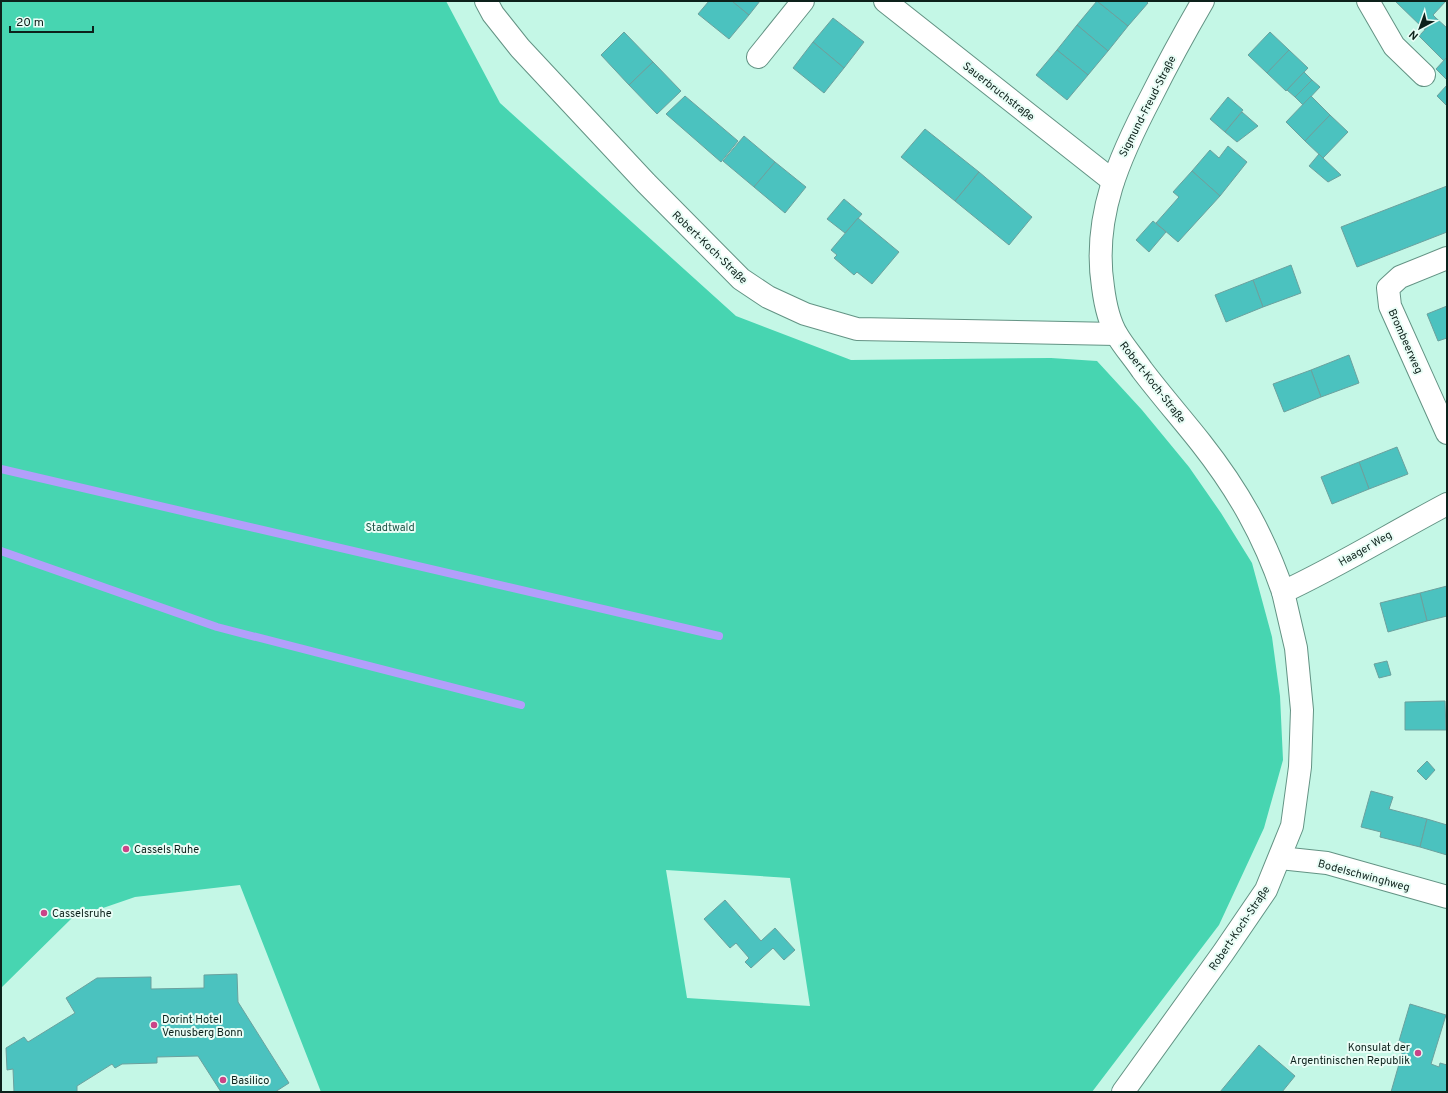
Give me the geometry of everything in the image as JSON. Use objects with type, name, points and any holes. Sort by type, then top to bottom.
[{"type":"street","name":"Robert-Koch-Straße","points":[[486,1],[493,14],[520,48],[646,183],[741,279],[768,297],[805,314],[857,329],[1116,334],[1160,393],[1202,445],[1237,495],[1265,543],[1283,592],[1296,648],[1302,710],[1300,767],[1292,826],[1280,858],[1262,896],[1123,1092]]},
{"type":"street","points":[[758,57],[803,1]]},
{"type":"street","name":"Sauerbruchstraße","points":[[885,1],[1113,181]]},
{"type":"street","name":"Sigmund-Freud-Straße","points":[[1116,334],[1106,309],[1100,258],[1105,208],[1113,181],[1129,139],[1181,39],[1203,1]]},
{"type":"street","points":[[1368,1],[1394,46],[1424,75]]},
{"type":"street","name":"Brombeerweg","points":[[1447,258],[1400,277],[1388,288],[1390,306],[1447,432]]},
{"type":"street","name":"Haager Weg","points":[[1283,592],[1322,573],[1401,528],[1447,504]]},
{"type":"street","name":"Bodelschwinghweg","points":[[1280,858],[1327,863],[1447,897]]},
{"type":"green space","name":"Stadtwald","points":[[1,1],[446,1],[500,103],[736,316],[851,360],[1051,358],[1097,361],[1142,410],[1189,467],[1221,513],[1252,563],[1272,637],[1280,696],[1283,760],[1264,828],[1219,925],[1092,1092],[321,1092],[240,885],[135,897],[71,919],[1,988]],"holes":[[[666,870],[790,878],[810,1006],[687,998]]]},
{"type":"building","points":[[709,1],[732,1],[749,15],[729,39],[698,14]]},
{"type":"building","points":[[732,1],[760,1],[749,15]]},
{"type":"building","points":[[1097,1],[1128,26],[1108,51],[1077,25]]},
{"type":"building","points":[[1097,1],[1146,1],[1148,3],[1128,26]]},
{"type":"building","points":[[1395,1],[1446,1],[1433,15],[1436,18],[1425,30]]},
{"type":"building","points":[[833,18],[864,42],[844,68],[813,42]]},
{"type":"building","points":[[1436,18],[1447,28],[1447,57],[1444,61],[1419,36]]},
{"type":"building","points":[[1077,25],[1108,51],[1088,75],[1057,50]]},
{"type":"building","points":[[624,32],[653,62],[629,85],[601,55]]},
{"type":"building","points":[[1270,32],[1289,50],[1267,73],[1248,55]]},
{"type":"building","points":[[813,42],[844,68],[824,93],[793,68]]},
{"type":"building","points":[[1057,50],[1088,75],[1067,100],[1036,75]]},
{"type":"building","points":[[1289,50],[1308,68],[1286,91],[1267,73]]},
{"type":"building","points":[[1447,57],[1447,80],[1436,69]]},
{"type":"building","points":[[653,62],[681,91],[657,114],[629,85]]},
{"type":"building","points":[[1304,72],[1312,80],[1295,97],[1287,90]]},
{"type":"building","points":[[1312,80],[1320,87],[1303,105],[1295,97]]},
{"type":"building","points":[[1447,85],[1447,106],[1437,96]]},
{"type":"building","points":[[685,96],[738,141],[721,162],[666,114]]},
{"type":"building","points":[[1311,96],[1330,115],[1305,141],[1286,122]]},
{"type":"building","points":[[1228,97],[1243,110],[1225,132],[1210,119]]},
{"type":"building","points":[[1242,112],[1258,126],[1237,142],[1225,132]]},
{"type":"building","points":[[1330,115],[1348,132],[1323,158],[1305,141]]},
{"type":"building","points":[[925,129],[979,172],[955,201],[901,157]]},
{"type":"building","points":[[744,136],[775,162],[754,187],[723,161]]},
{"type":"building","points":[[1228,146],[1247,162],[1220,196],[1192,171],[1210,150],[1219,158]]},
{"type":"building","points":[[1319,154],[1341,175],[1328,182],[1309,166]]},
{"type":"building","points":[[775,162],[806,187],[785,213],[754,187]]},
{"type":"building","points":[[1192,171],[1220,196],[1178,242],[1156,223],[1179,197],[1173,192]]},
{"type":"building","points":[[979,172],[1032,217],[1009,245],[955,201]]},
{"type":"building","points":[[1447,186],[1447,232],[1357,267],[1341,227]]},
{"type":"building","points":[[844,199],[862,214],[845,233],[827,219]]},
{"type":"building","points":[[858,218],[899,252],[872,284],[857,272],[854,275],[834,258],[837,255],[831,250]]},
{"type":"building","points":[[1153,221],[1166,232],[1149,252],[1136,240]]},
{"type":"building","points":[[1291,265],[1301,293],[1263,307],[1253,280]]},
{"type":"building","points":[[1253,280],[1263,307],[1226,322],[1215,295]]},
{"type":"building","points":[[1447,306],[1447,338],[1438,341],[1427,314]]},
{"type":"building","points":[[1349,355],[1359,383],[1321,397],[1311,370]]},
{"type":"building","points":[[1311,370],[1321,397],[1284,412],[1273,384]]},
{"type":"building","points":[[1397,447],[1408,474],[1369,489],[1359,462]]},
{"type":"building","points":[[1359,462],[1369,489],[1332,504],[1321,477]]},
{"type":"building","points":[[1447,586],[1447,616],[1427,621],[1420,593]]},
{"type":"building","points":[[1420,593],[1427,621],[1388,632],[1380,603]]},
{"type":"building","points":[[1387,661],[1391,675],[1379,678],[1374,664]]},
{"type":"building","points":[[1445,701],[1446,730],[1405,730],[1405,702]]},
{"type":"building","points":[[1427,761],[1435,770],[1426,780],[1417,771]]},
{"type":"building","points":[[1371,791],[1393,797],[1389,809],[1427,819],[1420,847],[1380,837],[1381,832],[1361,827]]},
{"type":"building","points":[[1427,819],[1447,825],[1447,855],[1420,847]]},
{"type":"building","points":[[725,900],[761,941],[775,928],[795,950],[784,960],[773,948],[751,968],[745,962],[749,958],[736,943],[730,948],[704,919]]},
{"type":"building","name":"Dorint Hotel Venusberg Bonn","points":[[237,974],[238,1002],[289,1083],[275,1092],[221,1092],[198,1056],[157,1057],[157,1063],[122,1064],[115,1068],[112,1064],[77,1086],[77,1092],[14,1092],[13,1069],[7,1070],[6,1048],[24,1037],[28,1042],[75,1013],[66,998],[97,978],[151,977],[151,989],[204,988],[204,975]]},
{"type":"building","name":"Konsulat der Argentinischen Republik","points":[[1410,1004],[1446,1015],[1431,1064],[1439,1067],[1440,1063],[1447,1065],[1447,1092],[1391,1092],[1405,1043],[1399,1041]]},
{"type":"building","points":[[1259,1045],[1295,1076],[1282,1092],[1220,1092]]},
{"type":"waterway","points":[[1,469],[719,636]]},
{"type":"waterway","points":[[1,551],[217,627],[521,705]]},
{"type":"place","name":"Cassels Ruhe","points":[[126,849]]},
{"type":"place","name":"Casselsruhe","points":[[44,913]]},
{"type":"place","name":"Dorint Hotel Venusberg Bonn","points":[[154,1025]]},
{"type":"place","name":"Konsulat der Argentinischen Republik","points":[[1418,1053]]},
{"type":"place","name":"Basilico","points":[[223,1080]]}]
